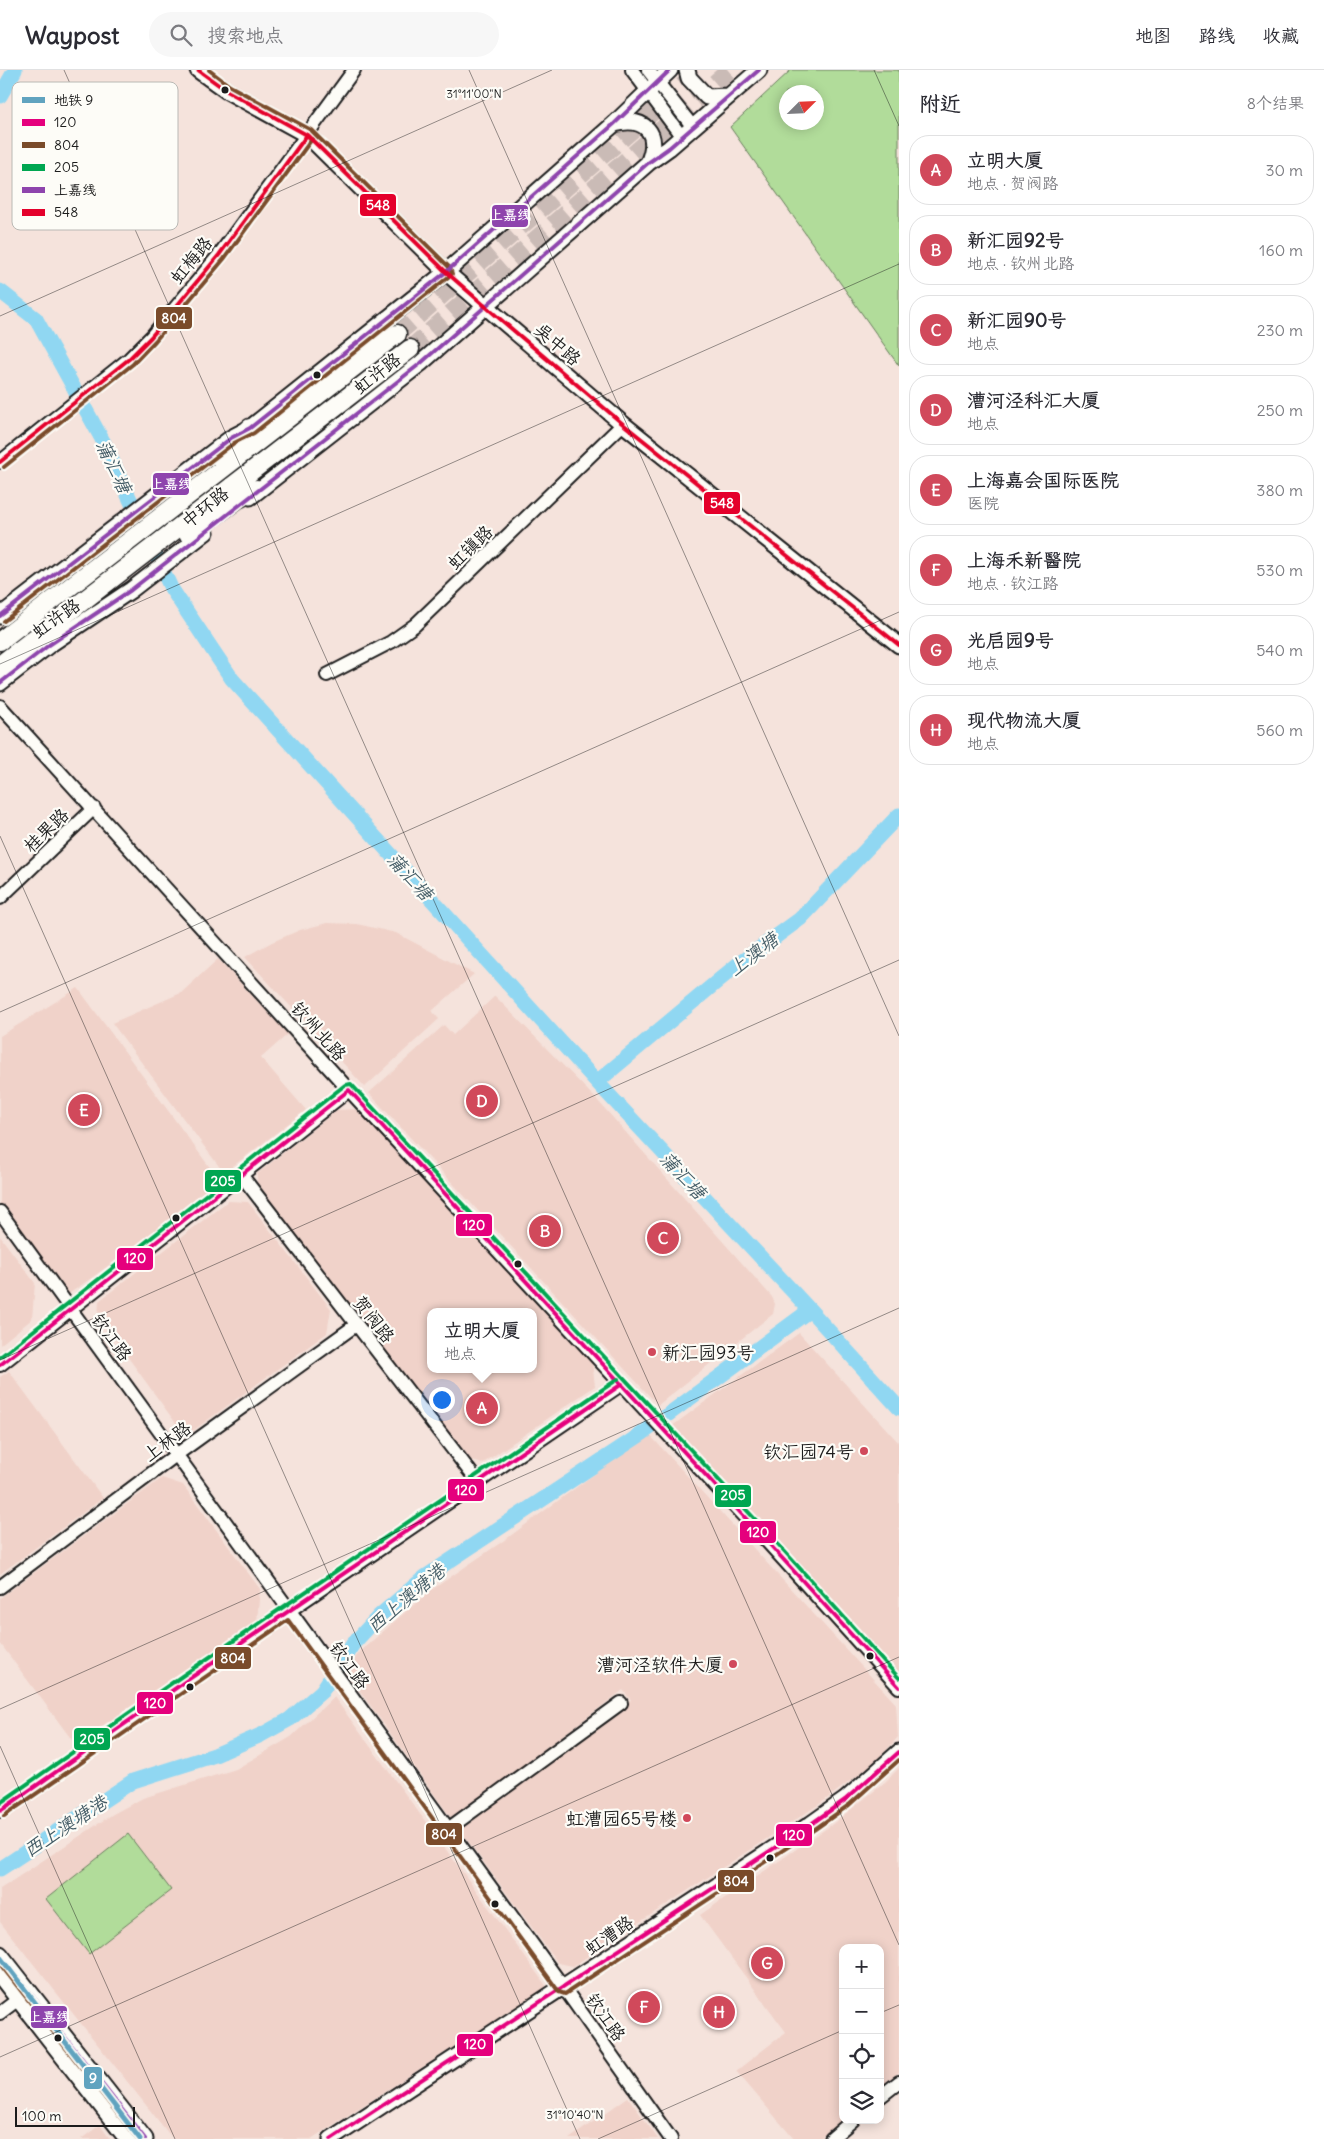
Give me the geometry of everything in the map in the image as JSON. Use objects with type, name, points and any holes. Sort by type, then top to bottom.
[{"type":"highway","name":"中环路","points":[[1,640],[119,537],[159,506],[397,334]]},
{"type":"highway","name":"中环路","points":[[0,665],[55,623],[137,572],[178,542],[410,349]]},
{"type":"highway","points":[[159,506],[235,444],[250,428]]},
{"type":"highway","points":[[178,542],[236,500],[257,489]]},
{"type":"main road","name":"吴中路","points":[[198,70],[227,91],[308,135],[446,272],[485,306],[623,424],[899,645]]},
{"type":"main road","name":"虹许路","points":[[250,428],[446,272],[614,124],[670,70]]},
{"type":"main road","points":[[687,70],[689,78],[707,97],[728,96]]},
{"type":"main road","name":"虹许路","points":[[257,489],[421,363],[648,163],[687,132],[758,70]]},
{"type":"main road","points":[[614,124],[633,122],[642,124],[648,130],[653,146],[648,163]]},
{"type":"main road","name":"虹许路","points":[[0,616],[119,537]]},
{"type":"main road","name":"虹许路","points":[[0,683],[137,572]]},
{"type":"main road","name":"虹漕路","points":[[332,2139],[811,1824],[846,1800],[899,1752]]},
{"type":"main road","points":[[0,1954],[24,1995],[127,2139]]},
{"type":"main road","points":[[0,1976],[24,1995],[145,2139]]},
{"type":"street","name":"虹梅路","points":[[0,462],[129,359],[170,315],[218,255],[354,70]]},
{"type":"street","points":[[632,70],[653,88],[687,132]]},
{"type":"street","points":[[648,70],[653,88]]},
{"type":"street","name":"虹镇路","points":[[327,675],[391,642],[415,625],[623,424]]},
{"type":"street","name":"钦州北路","points":[[0,706],[349,1090],[664,1429],[899,1687]]},
{"type":"street","name":"桂果路","points":[[0,898],[94,808]]},
{"type":"street","points":[[0,1365],[349,1090]]},
{"type":"street","name":"贺阀路","points":[[242,1176],[478,1482]]},
{"type":"street","name":"钦江路","points":[[0,1212],[564,1988],[671,2139]]},
{"type":"street","name":"上林路","points":[[0,1587],[176,1455],[356,1324]]},
{"type":"street","points":[[0,1811],[289,1610],[622,1384]]},
{"type":"street","points":[[448,1829],[621,1703]]},
{"type":"street","points":[[0,2013],[24,1995]]},
{"type":"street","points":[[884,2094],[899,2082]]},
{"type":"street","points":[[831,2139],[848,2124]]},
{"type":"shaded area","points":[[327,923],[357,924],[396,933],[474,974],[432,1011],[439,1019],[365,1087],[245,957],[272,942],[300,930]]},
{"type":"shaded area","points":[[218,959],[288,1034],[261,1058],[306,1110],[224,1173],[112,1023],[181,993]]},
{"type":"shaded area","points":[[78,988],[222,1184],[66,1296],[0,1205],[0,1036]]},
{"type":"shaded area","points":[[495,996],[598,1101],[772,1297],[775,1304],[773,1314],[658,1405],[369,1093],[444,1025],[453,1035]]},
{"type":"shaded area","points":[[357,1109],[592,1361],[595,1386],[482,1464],[467,1458],[257,1184],[257,1174],[337,1110]]},
{"type":"shaded area","points":[[228,1201],[248,1202],[331,1309],[327,1333],[194,1430],[180,1429],[98,1316],[99,1301]]},
{"type":"shaded area","points":[[0,1236],[35,1283],[32,1319],[0,1345]]},
{"type":"shaded area","points":[[799,1333],[899,1443],[899,1673],[672,1426]]},
{"type":"shaded area","points":[[9,1371],[103,1498],[0,1574],[0,1377]]},
{"type":"shaded area","points":[[649,1434],[896,1704],[898,1737],[876,1762],[821,1803],[573,1966],[558,1963],[460,1830],[631,1700],[623,1690],[452,1819],[347,1673],[358,1653],[430,1591],[506,1539]]},
{"type":"shaded area","points":[[162,1478],[183,1485],[260,1589],[257,1621],[75,1744],[0,1643],[0,1598]]},
{"type":"shaded area","points":[[334,1697],[547,1987],[311,2139],[173,2139],[0,1922],[0,1889],[113,1814],[143,1798],[236,1769],[291,1737]]},
{"type":"shaded area","points":[[899,1768],[899,2072],[884,2085],[884,1944],[839,1944],[839,2122],[819,2139],[794,2139],[736,2071],[786,2032],[700,1915],[830,1826],[883,1784]]},
{"type":"shaded area","points":[[628,2097],[658,2139],[569,2139]]},
{"type":"shaded area","points":[[100,2125],[110,2139],[81,2139]]},
{"type":"green space","points":[[791,70],[899,70],[899,366],[730,127]]},
{"type":"green space","points":[[128,1834],[171,1890],[89,1954],[46,1899]]},
{"type":"waterway","points":[[0,96],[15,70]]},
{"type":"waterway","name":"蒲汇塘","points":[[0,291],[36,319],[103,441],[171,588],[232,679],[597,1082],[899,1408]]},
{"type":"waterway","name":"上澳塘","points":[[597,1082],[737,965],[800,919],[899,815]]},
{"type":"waterway","name":"西上澳塘港","points":[[0,1869],[133,1781],[215,1755],[261,1735],[290,1719],[322,1691],[353,1644],[379,1616],[425,1577],[643,1433],[810,1310]]},
{"type":"tunnel","points":[[397,334],[701,70]]},
{"type":"tunnel","points":[[410,349],[730,70]]},
{"type":"metro line","name":"9","points":[[0,1957],[140,2139]]},
{"type":"transit line","name":"548","points":[[198,70],[227,91],[307,135],[446,272],[485,306],[623,424],[899,645]]},
{"type":"transit line","name":"804","points":[[4,621],[234,443],[254,433],[452,274],[450,268],[311,130],[230,86],[209,70]]},
{"type":"transit line","name":"上嘉线","points":[[0,616],[231,438],[250,428],[446,272],[614,124],[670,70]]},
{"type":"transit line","name":"上嘉线","points":[[0,683],[49,645],[131,590],[421,363],[648,163],[669,148],[759,70]]},
{"type":"transit line","name":"548","points":[[0,462],[129,359],[151,337],[219,255],[307,135]]},
{"type":"transit line","name":"804","points":[[4,467],[133,364],[155,341],[224,259],[312,139]]},
{"type":"transit line","name":"205","points":[[0,1357],[345,1085],[351,1084],[767,1532],[899,1678]]},
{"type":"transit line","name":"120","points":[[0,1365],[349,1090],[762,1536],[899,1687]]},
{"type":"transit line","name":"205","points":[[0,1803],[182,1676],[618,1379]]},
{"type":"transit line","name":"120","points":[[0,1811],[186,1681],[622,1384]]},
{"type":"transit line","name":"804","points":[[4,1816],[288,1620],[559,1992],[565,1994],[815,1829],[849,1805],[899,1760]]},
{"type":"transit line","name":"120","points":[[331,2139],[811,1824],[845,1800],[899,1752]]},
{"type":"transit line","name":"上嘉线","points":[[0,1954],[145,2139]]},
{"type":"transit line","name":"804","points":[[0,1964],[137,2139]]},
{"type":"place","name":"漕河泾科汇大厦","points":[[482,1101]]},
{"type":"place","name":"上海嘉会国际医院","points":[[84,1110]]},
{"type":"place","name":"新汇园92号","points":[[545,1231]]},
{"type":"place","name":"新汇园90号","points":[[663,1238]]},
{"type":"place","name":"新汇园93号","points":[[652,1352]]},
{"type":"place","name":"立明大厦","points":[[482,1408]]},
{"type":"place","name":"钦汇园74号","points":[[864,1451]]},
{"type":"place","name":"漕河泾软件大厦","points":[[733,1664]]},
{"type":"place","name":"虹漕园65号楼","points":[[687,1818]]},
{"type":"place","name":"光启园9号","points":[[767,1963]]},
{"type":"place","name":"上海禾新醫院","points":[[644,2007]]},
{"type":"place","name":"现代物流大厦","points":[[719,2012]]}]
